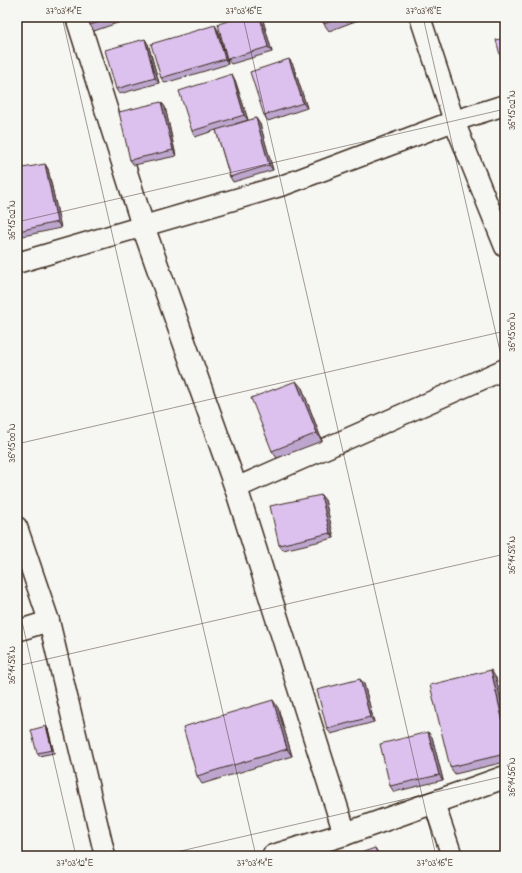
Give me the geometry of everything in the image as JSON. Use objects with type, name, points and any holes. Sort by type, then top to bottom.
[{"type":"street","points":[[77,17],[143,226],[236,488],[345,834]]},
{"type":"street","points":[[420,17],[454,121],[505,247]]},
{"type":"street","points":[[17,263],[284,185],[454,121],[505,105]]},
{"type":"street","points":[[236,488],[505,369]]},
{"type":"street","points":[[17,527],[49,621],[105,856]]},
{"type":"street","points":[[17,630],[49,621]]},
{"type":"street","points":[[273,856],[345,834],[505,777]]},
{"type":"street","points":[[434,803],[452,856]]},
{"type":"building","points":[[88,17],[116,17],[90,25]]},
{"type":"building","points":[[242,17],[260,17],[268,47],[227,59],[218,24]]},
{"type":"building","points":[[321,17],[342,17],[324,24]]},
{"type":"building","points":[[215,25],[225,59],[161,78],[151,44]]},
{"type":"building","points":[[505,38],[505,73],[496,40]]},
{"type":"building","points":[[145,39],[155,78],[116,89],[105,50]]},
{"type":"building","points":[[289,59],[303,103],[264,115],[250,72]]},
{"type":"building","points":[[232,74],[244,115],[192,131],[179,91]]},
{"type":"building","points":[[161,102],[173,150],[130,160],[119,112]]},
{"type":"building","points":[[256,118],[269,165],[230,177],[216,130]]},
{"type":"building","points":[[45,164],[57,222],[19,231],[17,222],[17,169]]},
{"type":"building","points":[[296,381],[317,433],[272,451],[251,398]]},
{"type":"building","points":[[321,495],[330,533],[279,545],[270,506]]},
{"type":"building","points":[[491,670],[505,731],[505,754],[450,767],[430,685]]},
{"type":"building","points":[[360,679],[370,717],[327,729],[317,690]]},
{"type":"building","points":[[273,700],[287,749],[197,776],[183,727]]},
{"type":"building","points":[[46,726],[52,750],[37,753],[31,730]]},
{"type":"building","points":[[428,732],[439,775],[390,786],[380,744]]},
{"type":"building","points":[[375,848],[378,856],[355,856],[355,855]]}]
